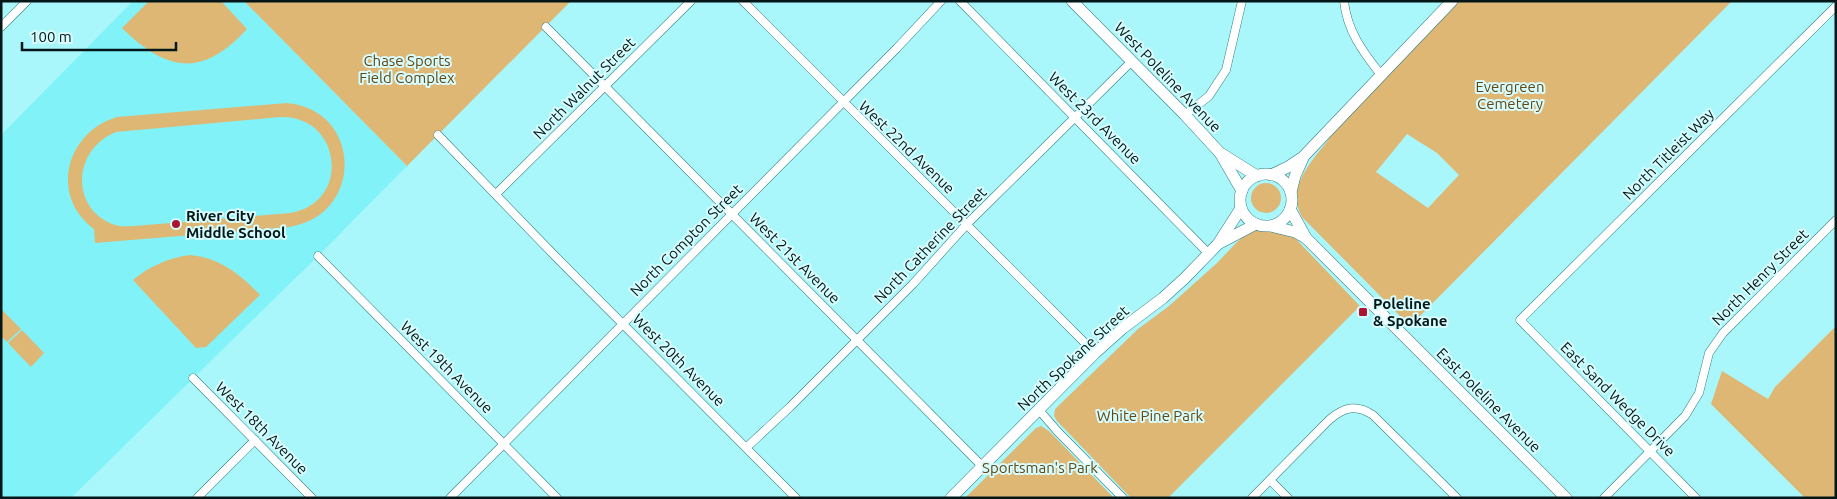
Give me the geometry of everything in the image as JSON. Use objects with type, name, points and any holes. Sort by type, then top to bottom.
[{"type":"main road","name":"West Poleline Avenue","points":[[1072,1],[1220,152],[1256,176]]},
{"type":"main road","points":[[1303,157],[1294,176],[1291,192],[1292,201],[1286,217],[1279,223],[1271,226],[1256,224],[1247,218],[1241,208],[1240,199],[1245,184],[1256,176],[1271,175],[1303,157],[1452,1]]},
{"type":"main road","name":"West Poleline Avenue","points":[[1220,152],[1242,191]]},
{"type":"main road","points":[[1271,175],[1283,181],[1291,192]]},
{"type":"main road","name":"North Spokane Street","points":[[951,498],[1095,354],[1123,328],[1163,298],[1209,254],[1218,244],[1241,208]]},
{"type":"main road","name":"East Poleline Avenue","points":[[1290,209],[1306,238]]},
{"type":"main road","name":"North Spokane Street","points":[[1218,244],[1256,224]]},
{"type":"main road","name":"East Poleline Avenue","points":[[1271,226],[1296,232],[1306,238],[1566,498]]},
{"type":"street","points":[[1,27],[27,1]]},
{"type":"street","name":"North Walnut Street","points":[[496,194],[691,1]]},
{"type":"street","name":"West 22nd Avenue","points":[[743,1],[1095,354]]},
{"type":"street","name":"North Compton Street","points":[[450,498],[843,103],[941,1]]},
{"type":"street","name":"West 23rd Avenue","points":[[960,1],[1209,254]]},
{"type":"street","points":[[1185,115],[1209,96],[1220,82],[1226,70],[1242,1]]},
{"type":"street","points":[[1344,1],[1353,36],[1381,75]]},
{"type":"street","name":"North Titleist Way","points":[[1520,320],[1836,6]]},
{"type":"street","name":"West 21st Avenue","points":[[546,27],[982,466]]},
{"type":"street","name":"North Catherine Street","points":[[747,447],[790,407],[913,284],[967,224],[1132,61]]},
{"type":"street","name":"West 20th Avenue","points":[[438,135],[554,255],[796,498]]},
{"type":"street","name":"North Henry Street","points":[[1604,498],[1651,452],[1692,407],[1699,394],[1709,353],[1723,333],[1836,220]]},
{"type":"street","name":"West 19th Avenue","points":[[318,256],[557,498]]},
{"type":"street","name":"East Sand Wedge Drive","points":[[1520,320],[1696,498]]},
{"type":"street","name":"West 18th Avenue","points":[[193,378],[312,498]]},
{"type":"street","points":[[1252,498],[1336,414],[1356,407],[1365,409],[1373,415],[1457,498]]},
{"type":"street","points":[[1039,410],[1123,498]]},
{"type":"street","points":[[197,498],[255,440]]},
{"type":"street","points":[[1270,480],[1288,498]]},
{"type":"shaded area","name":"River City Middle School","points":[[133,1],[244,1],[407,166],[71,498],[1,498],[1,135]]},
{"type":"green space","points":[[149,1],[221,1],[247,29],[231,45],[215,56],[200,62],[184,63],[169,61],[138,43],[122,28]]},
{"type":"green space","name":"Chase Sports Field Complex","points":[[244,1],[571,1],[407,166]]},
{"type":"green space","name":"Evergreen Cemetery","points":[[1452,1],[1732,1],[1410,326],[1302,217],[1297,196],[1299,185],[1303,175],[1329,139],[1325,135]],"holes":[[[1407,134],[1437,153],[1459,175],[1428,208],[1376,172]]]},
{"type":"green space","points":[[287,103],[312,110],[330,124],[341,142],[345,164],[341,185],[331,204],[314,219],[289,227],[95,243],[94,229],[80,215],[71,200],[68,183],[70,166],[75,150],[86,136],[100,125],[117,117]],"holes":[[[280,117],[301,120],[316,130],[327,144],[332,160],[330,178],[323,194],[310,206],[290,213],[120,226],[100,217],[90,206],[84,193],[82,179],[91,151],[102,140],[116,132]]]},
{"type":"green space","points":[[1266,183],[1277,187],[1281,198],[1277,209],[1266,213],[1255,209],[1251,198],[1255,187]]},
{"type":"green space","name":"White Pine Park","points":[[1260,229],[1287,233],[1295,238],[1360,306],[1168,498],[1131,498],[1057,421],[1054,416],[1055,409],[1138,329],[1169,306],[1247,233]]},
{"type":"green space","points":[[190,255],[220,263],[229,268],[260,295],[206,347],[196,348],[133,280],[160,263]]},
{"type":"green space","points":[[1,309],[21,329],[7,342],[1,336]]},
{"type":"green space","points":[[1836,326],[1836,498],[1805,498],[1711,404],[1722,371],[1768,399],[1775,387]]},
{"type":"green space","points":[[22,330],[44,353],[31,367],[8,343]]},
{"type":"green space","name":"Sportsman's Park","points":[[1041,426],[1049,431],[1114,498],[965,498],[1036,428]]},
{"type":"place","name":"River City Middle School","points":[[176,224]]},
{"type":"place","name":"Poleline & Spokane","points":[[1363,312]]}]
